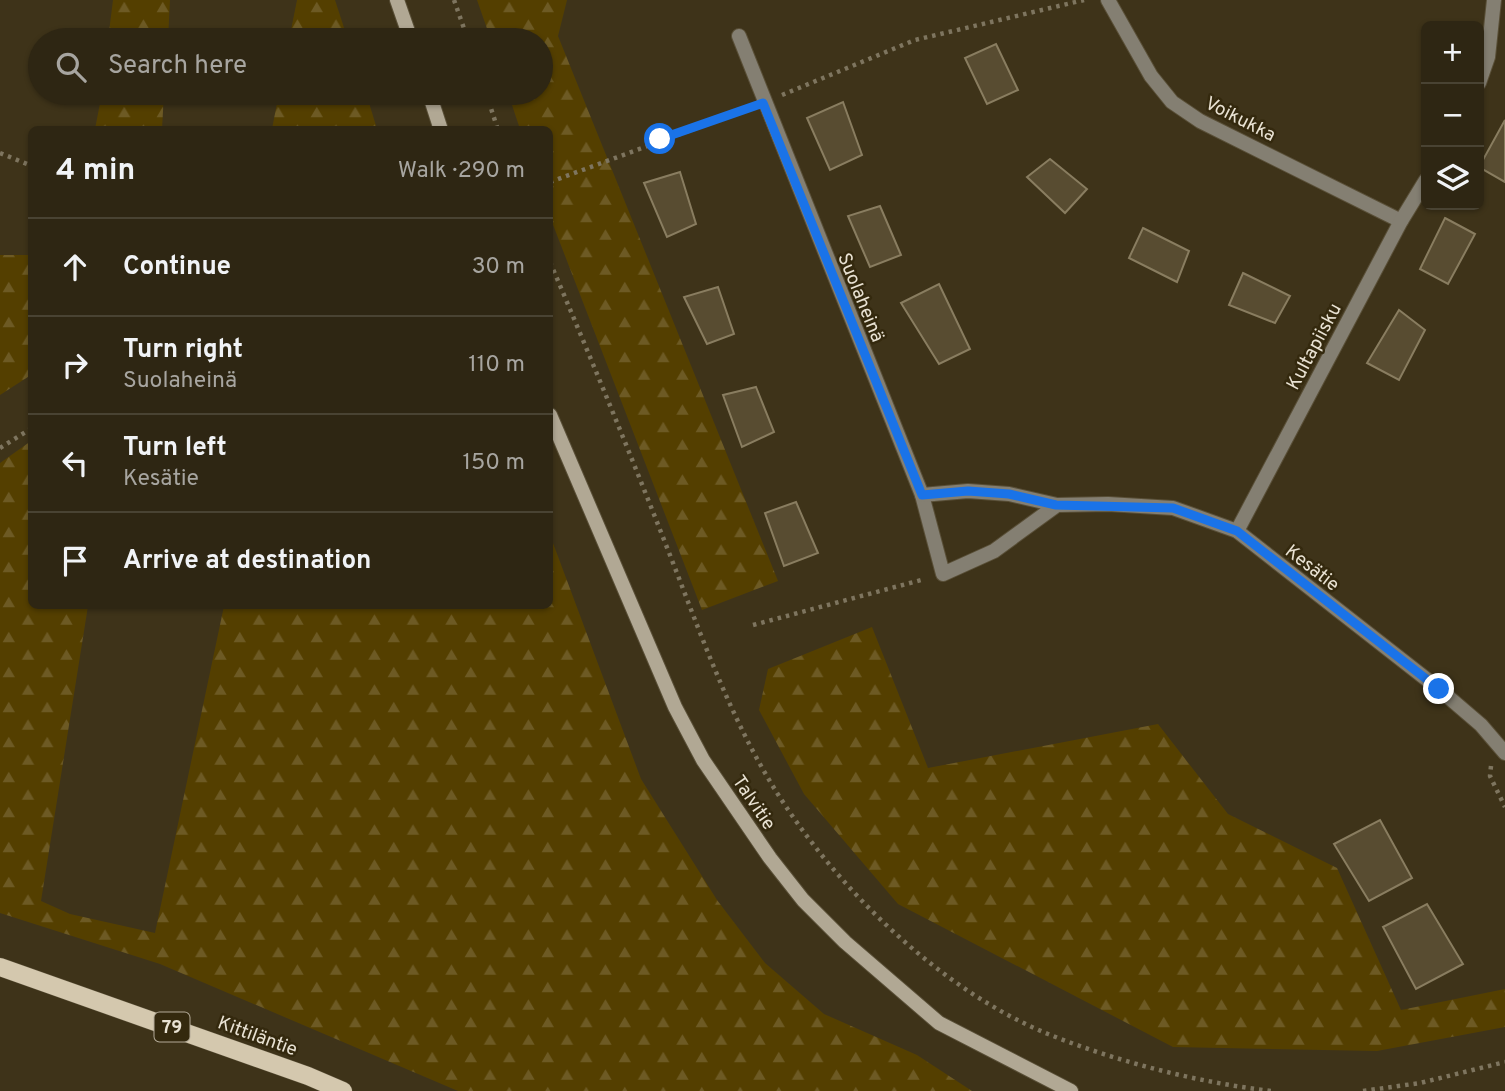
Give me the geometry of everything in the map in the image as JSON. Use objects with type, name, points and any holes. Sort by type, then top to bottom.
[{"type":"main road","name":"Kittiläntie","points":[[0,967],[283,1066],[343,1091]]},
{"type":"street","points":[[397,0],[407,28]]},
{"type":"street","name":"Voikukka","points":[[1108,0],[1151,76],[1172,102],[1200,121],[1401,220]]},
{"type":"street","points":[[1484,69],[1488,57],[1493,0]]},
{"type":"street","name":"Suolaheinä","points":[[739,36],[763,103],[922,495],[943,574]]},
{"type":"street","points":[[433,105],[440,126]]},
{"type":"street","name":"Kultapiisku","points":[[1237,531],[1401,220],[1421,188]]},
{"type":"street","name":"Talvitie","points":[[553,422],[675,707],[704,760],[770,858],[803,900],[845,942],[939,1023],[1071,1091]]},
{"type":"street","name":"Kesätie","points":[[922,495],[968,491],[995,493],[1056,505],[1173,508],[1237,531],[1439,689],[1481,725],[1502,756]]},
{"type":"street","points":[[943,574],[994,551],[1056,505]]},
{"type":"path","points":[[454,0],[464,28]]},
{"type":"path","points":[[553,181],[763,103],[915,40],[1084,0]]},
{"type":"path","points":[[490,105],[497,126]]},
{"type":"path","points":[[0,153],[28,164]]},
{"type":"path","points":[[553,269],[717,679],[774,788],[821,852],[879,919],[933,964],[984,1000],[1046,1033],[1201,1080],[1271,1091]]},
{"type":"path","points":[[0,448],[28,430]]},
{"type":"path","points":[[753,625],[943,574]]},
{"type":"path","points":[[1502,756],[1492,764],[1490,776],[1505,807]]},
{"type":"path","points":[[1363,1091],[1420,1083],[1505,1062]]},
{"type":"green space","points":[[113,0],[170,0],[169,28],[110,28]]},
{"type":"green space","points":[[297,0],[335,0],[344,28],[291,28]]},
{"type":"green space","points":[[477,0],[567,0],[558,36],[778,581],[702,610],[553,225],[553,126],[519,126],[512,105],[553,105],[553,28],[487,28]]},
{"type":"green space","points":[[100,105],[163,105],[162,126],[96,126]]},
{"type":"green space","points":[[277,105],[370,105],[376,126],[273,126]]},
{"type":"green space","points":[[0,255],[28,255],[28,377],[0,395]]},
{"type":"green space","points":[[28,443],[28,609],[88,609],[41,901],[70,914],[155,933],[223,609],[553,609],[553,543],[641,779],[717,900],[765,963],[824,1014],[917,1055],[972,1091],[458,1091],[160,964],[0,913],[0,463]]},
{"type":"green space","points":[[872,627],[928,768],[1158,724],[1228,814],[1337,868],[1401,1010],[1505,989],[1505,1027],[1377,1051],[1173,1047],[898,904],[804,794],[759,710],[768,669]]},
{"type":"building","points":[[996,44],[1018,90],[987,104],[965,58]]},
{"type":"building","points":[[843,102],[862,155],[830,170],[807,118]]},
{"type":"building","points":[[1505,120],[1505,182],[1484,170],[1484,158]]},
{"type":"building","points":[[1050,159],[1087,189],[1065,213],[1027,177]]},
{"type":"building","points":[[680,172],[696,224],[667,237],[644,183]]},
{"type":"building","points":[[880,206],[901,255],[870,267],[848,216]]},
{"type":"building","points":[[1445,218],[1475,234],[1448,284],[1420,269]]},
{"type":"building","points":[[1143,228],[1189,251],[1177,282],[1129,258]]},
{"type":"building","points":[[1243,273],[1290,296],[1275,323],[1229,305]]},
{"type":"building","points":[[939,284],[970,349],[939,364],[901,303]]},
{"type":"building","points":[[718,287],[734,334],[707,344],[684,297]]},
{"type":"building","points":[[1399,310],[1425,330],[1399,380],[1367,363]]},
{"type":"building","points":[[756,387],[774,432],[742,447],[723,395]]},
{"type":"building","points":[[796,502],[818,553],[784,566],[765,513]]},
{"type":"building","points":[[1380,820],[1412,878],[1369,901],[1334,844]]},
{"type":"building","points":[[1427,904],[1463,964],[1416,989],[1383,927]]},
{"type":"route","points":[[660,139],[763,103],[922,495],[968,491],[1009,494],[1056,505],[1108,504],[1173,508],[1237,531],[1439,689]]}]
